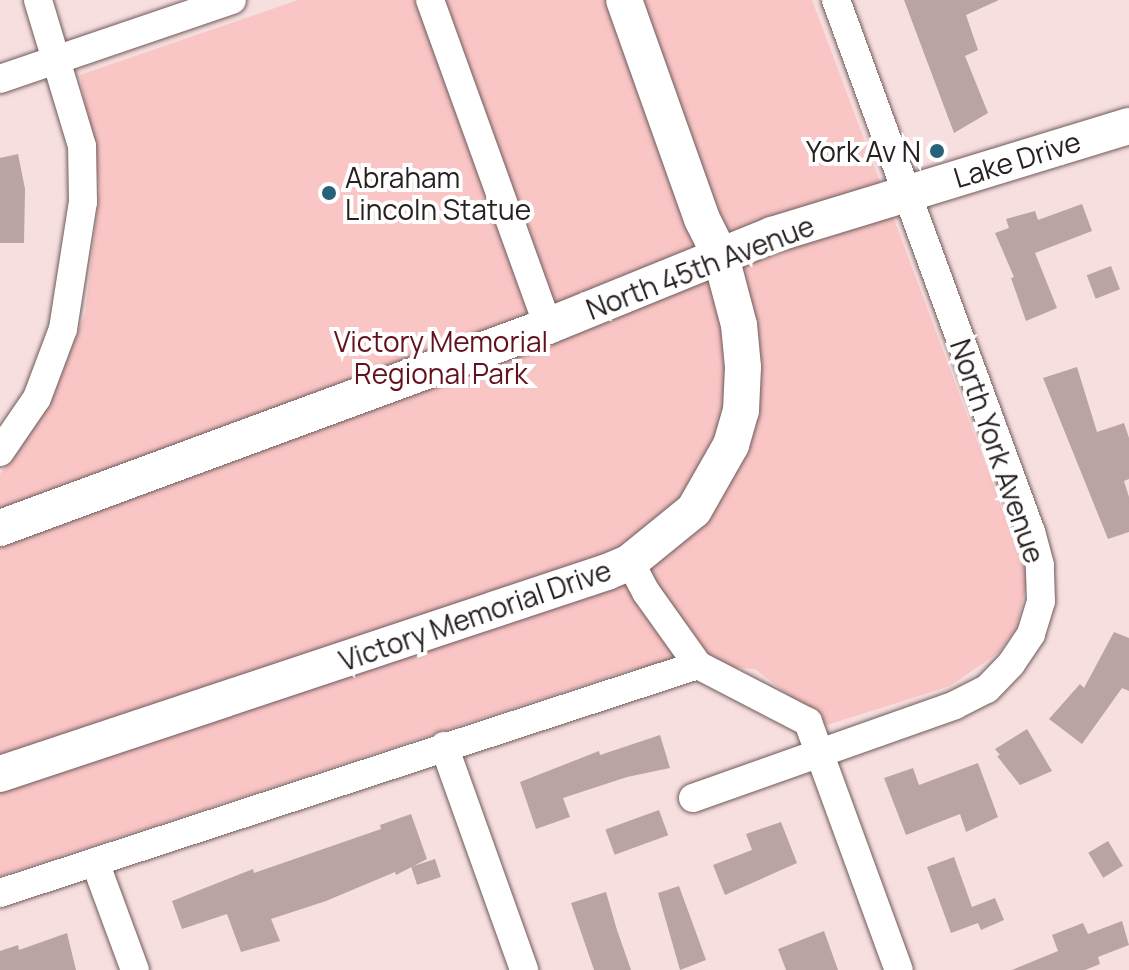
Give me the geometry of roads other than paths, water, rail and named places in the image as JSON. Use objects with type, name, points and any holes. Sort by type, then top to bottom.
[{"type":"street","points":[[0,452],[37,398],[63,329],[83,202],[82,146],[59,60],[38,0]]},
{"type":"street","points":[[0,79],[232,0]]},
{"type":"street","points":[[430,0],[548,326]]},
{"type":"street","name":"Victory Memorial Drive","points":[[0,774],[630,562],[694,510],[731,445],[741,411],[743,367],[733,292],[721,257],[702,219],[624,0]]},
{"type":"street","name":"North York Avenue","points":[[693,798],[955,705],[987,689],[1011,664],[1027,641],[1041,601],[1040,565],[1031,532],[836,0]]},
{"type":"street","name":"Lake Drive","points":[[906,193],[1129,126]]},
{"type":"street","name":"North 45th Avenue","points":[[0,528],[548,326],[772,235],[906,193]]},
{"type":"street","points":[[630,562],[646,592],[698,665],[808,722],[899,970]]},
{"type":"street","points":[[0,893],[698,665]]},
{"type":"street","points":[[444,746],[524,970]]},
{"type":"street","points":[[95,862],[135,970]]},
{"type":"place","name":"York Av N","points":[[937,151]]},
{"type":"place","name":"Abraham Lincoln Statue","points":[[329,193]]},
{"type":"park label","name":"Victory Memorial Regional Park","points":[[441,357]]}]
